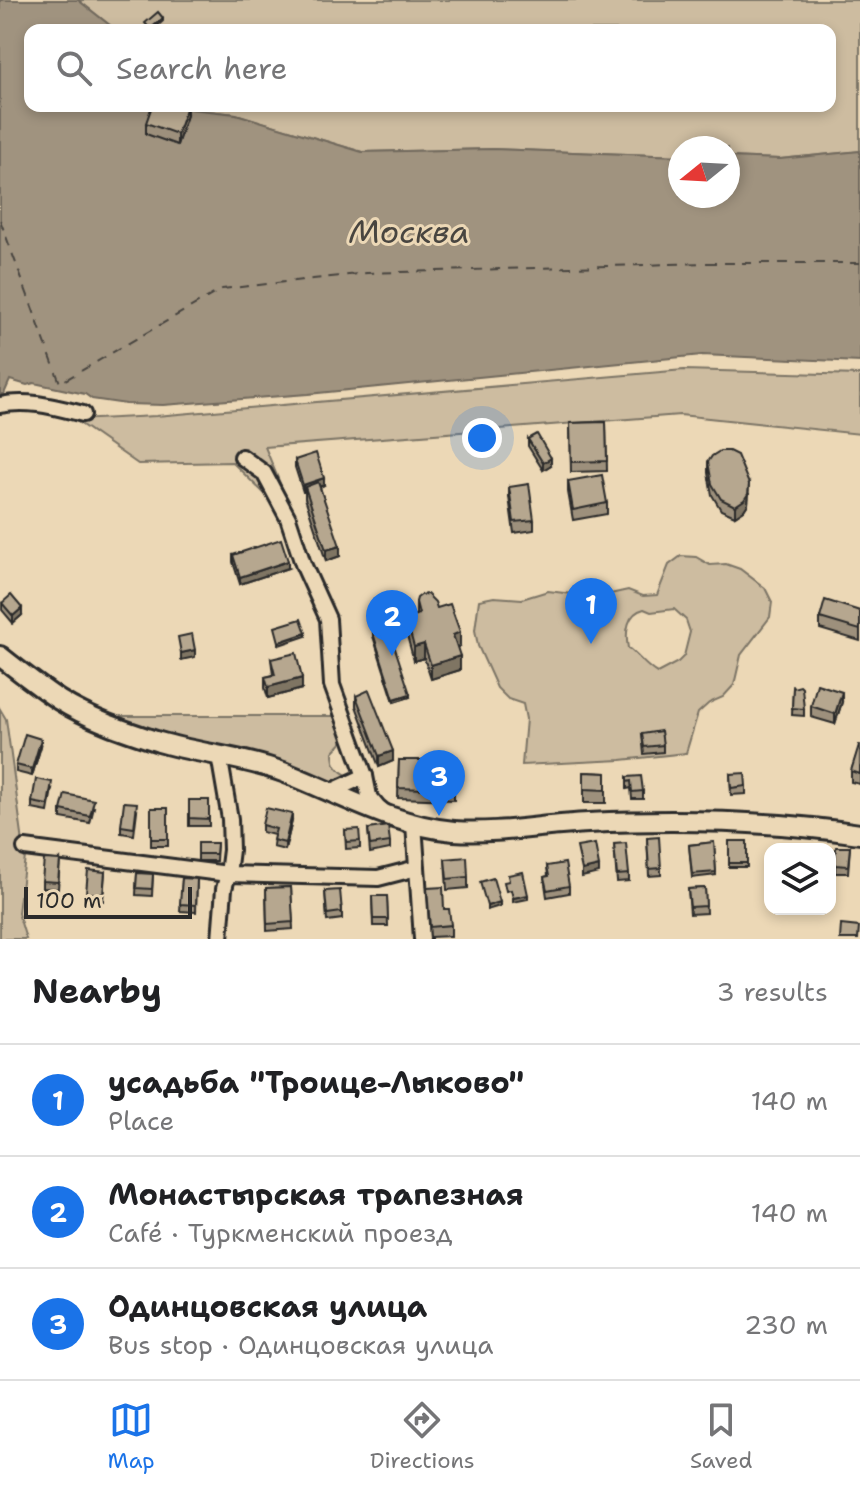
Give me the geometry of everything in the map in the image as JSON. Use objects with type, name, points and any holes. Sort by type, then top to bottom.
[{"type":"street","points":[[0,405],[40,404],[83,414]]},
{"type":"street","points":[[242,457],[264,473],[288,518],[303,564],[328,619],[332,685],[365,776],[369,796],[388,815]]},
{"type":"street","points":[[0,656],[59,700],[88,716],[158,742],[267,767],[414,824],[483,832],[582,823],[717,820],[860,834]]},
{"type":"street","points":[[219,755],[230,819],[231,850],[220,939]]},
{"type":"street","points":[[330,792],[365,776]]},
{"type":"street","points":[[414,824],[422,939]]},
{"type":"street","points":[[25,848],[228,874],[378,878],[417,868]]},
{"type":"shaded area","points":[[78,0],[860,0],[860,151],[780,159],[740,157],[740,136],[668,136],[668,156],[493,149],[362,152],[236,114],[218,112],[836,112],[836,24],[108,24]]},
{"type":"shaded area","points":[[684,370],[860,375],[860,434],[680,415],[265,447],[289,505],[278,507],[232,462],[138,464],[75,420],[156,416]]},
{"type":"shaded area","points":[[681,556],[696,557],[710,565],[726,564],[740,569],[765,588],[772,602],[770,617],[741,655],[734,685],[723,697],[709,703],[698,713],[686,753],[522,765],[526,719],[523,704],[508,699],[497,688],[478,646],[475,630],[479,600],[494,597],[522,599],[548,591],[597,597],[628,590],[643,596],[657,595],[669,565]],"holes":[[[644,609],[651,612],[674,609],[686,620],[690,632],[684,656],[657,673],[628,648],[627,642],[628,624],[634,615]]]},
{"type":"shaded area","points":[[0,709],[6,719],[25,857],[18,913],[26,939],[0,939]]},
{"type":"shaded area","points":[[121,716],[335,716],[345,739],[333,752],[334,761],[339,770],[350,777],[338,785],[166,739],[119,723]]},
{"type":"water","name":"Москва","points":[[0,0],[78,0],[108,24],[24,24],[24,112],[236,114],[362,152],[493,149],[668,156],[668,208],[740,208],[740,157],[780,159],[860,151],[860,362],[702,355],[308,394],[163,405],[92,399],[85,394],[10,380],[4,394],[0,394]]},
{"type":"building","points":[[158,12],[163,18],[156,24],[145,23]]},
{"type":"building","points":[[150,112],[185,112],[177,134],[146,123]]},
{"type":"building","points":[[606,422],[607,461],[571,462],[570,423]]},
{"type":"building","points":[[537,434],[551,458],[543,463],[528,439]]},
{"type":"building","points":[[720,451],[737,455],[749,484],[748,494],[735,506],[721,499],[712,484],[708,462]]},
{"type":"building","points":[[316,453],[324,478],[303,485],[295,460]]},
{"type":"building","points":[[602,475],[607,503],[573,510],[568,481]]},
{"type":"building","points":[[318,482],[340,546],[326,550],[305,487]]},
{"type":"building","points":[[529,484],[534,520],[514,522],[509,487]]},
{"type":"building","points":[[281,539],[288,561],[240,577],[233,555]]},
{"type":"building","points":[[427,594],[437,608],[450,604],[460,632],[453,635],[460,656],[431,665],[424,644],[414,647],[406,618],[419,614],[417,598]]},
{"type":"building","points":[[11,595],[22,608],[13,616],[2,603]]},
{"type":"building","points":[[825,600],[860,611],[860,630],[820,618]]},
{"type":"building","points":[[301,619],[306,633],[279,642],[275,627]]},
{"type":"building","points":[[388,627],[410,694],[394,699],[373,633]]},
{"type":"building","points":[[192,634],[195,650],[181,653],[178,637]]},
{"type":"building","points":[[296,653],[302,678],[268,687],[265,677],[275,675],[271,659]]},
{"type":"building","points":[[817,684],[842,692],[835,714],[811,706]]},
{"type":"building","points":[[800,686],[804,709],[792,708],[793,688]]},
{"type":"building","points":[[369,690],[393,751],[379,756],[356,696]]},
{"type":"building","points":[[661,731],[663,745],[644,747],[642,734]]},
{"type":"building","points":[[25,734],[41,739],[32,769],[16,765]]},
{"type":"building","points":[[860,745],[860,774],[851,771]]},
{"type":"building","points":[[399,760],[424,760],[424,766],[454,767],[454,790],[398,788]]},
{"type":"building","points":[[584,772],[606,773],[606,790],[584,789]]},
{"type":"building","points":[[745,773],[746,786],[731,788],[730,774]]},
{"type":"building","points":[[641,776],[643,791],[632,792],[631,781],[627,782],[627,777]]},
{"type":"building","points":[[36,779],[52,782],[48,805],[32,802]]},
{"type":"building","points":[[65,794],[94,800],[90,816],[61,810]]},
{"type":"building","points":[[189,800],[209,800],[209,819],[189,818]]},
{"type":"building","points":[[124,802],[137,803],[134,828],[121,826]]},
{"type":"building","points":[[151,808],[168,808],[168,839],[151,839]]},
{"type":"building","points":[[266,808],[292,814],[285,843],[273,840],[276,829],[262,825]]},
{"type":"building","points":[[388,826],[390,842],[370,845],[368,829]]},
{"type":"building","points":[[359,829],[360,841],[346,842],[345,830]]},
{"type":"building","points":[[659,837],[661,868],[649,869],[647,838]]},
{"type":"building","points":[[729,841],[747,841],[747,863],[729,863]]},
{"type":"building","points":[[714,842],[716,872],[692,874],[689,845]]},
{"type":"building","points":[[198,843],[217,843],[216,854],[198,854]]},
{"type":"building","points":[[626,843],[629,874],[617,875],[614,844]]},
{"type":"building","points":[[595,844],[599,866],[582,870],[577,847]]},
{"type":"building","points":[[836,847],[850,847],[848,866],[836,865]]},
{"type":"building","points":[[467,857],[468,877],[447,879],[445,859]]},
{"type":"building","points":[[44,859],[60,860],[58,882],[42,881]]},
{"type":"building","points":[[565,863],[569,886],[547,890],[544,877],[549,876],[547,866]]},
{"type":"building","points":[[88,870],[105,872],[103,894],[86,893]]},
{"type":"building","points":[[523,872],[528,895],[513,898],[511,890],[506,891],[504,882],[509,881],[508,875]]},
{"type":"building","points":[[137,873],[153,874],[152,889],[136,888]]},
{"type":"building","points":[[182,878],[197,879],[196,905],[180,904]]},
{"type":"building","points":[[493,878],[500,902],[487,906],[480,882]]},
{"type":"building","points":[[291,887],[293,922],[267,924],[266,888]]},
{"type":"building","points":[[443,887],[444,909],[449,909],[451,925],[430,927],[427,888]]},
{"type":"building","points":[[705,888],[706,906],[690,907],[688,889]]},
{"type":"building","points":[[340,890],[342,912],[327,914],[325,891]]},
{"type":"building","points":[[372,896],[387,896],[388,919],[373,919]]},
{"type":"building","points":[[841,925],[859,927],[858,939],[840,939]]},
{"type":"ferry route","points":[[0,220],[60,383],[222,289],[367,273],[708,263],[860,263]]},
{"type":"place","name":"усадьба \"Троице-Лыково\"","points":[[591,644]]},
{"type":"place","name":"Монастырская трапезная","points":[[392,656]]},
{"type":"place","name":"Одинцовская улица","points":[[439,816]]}]
